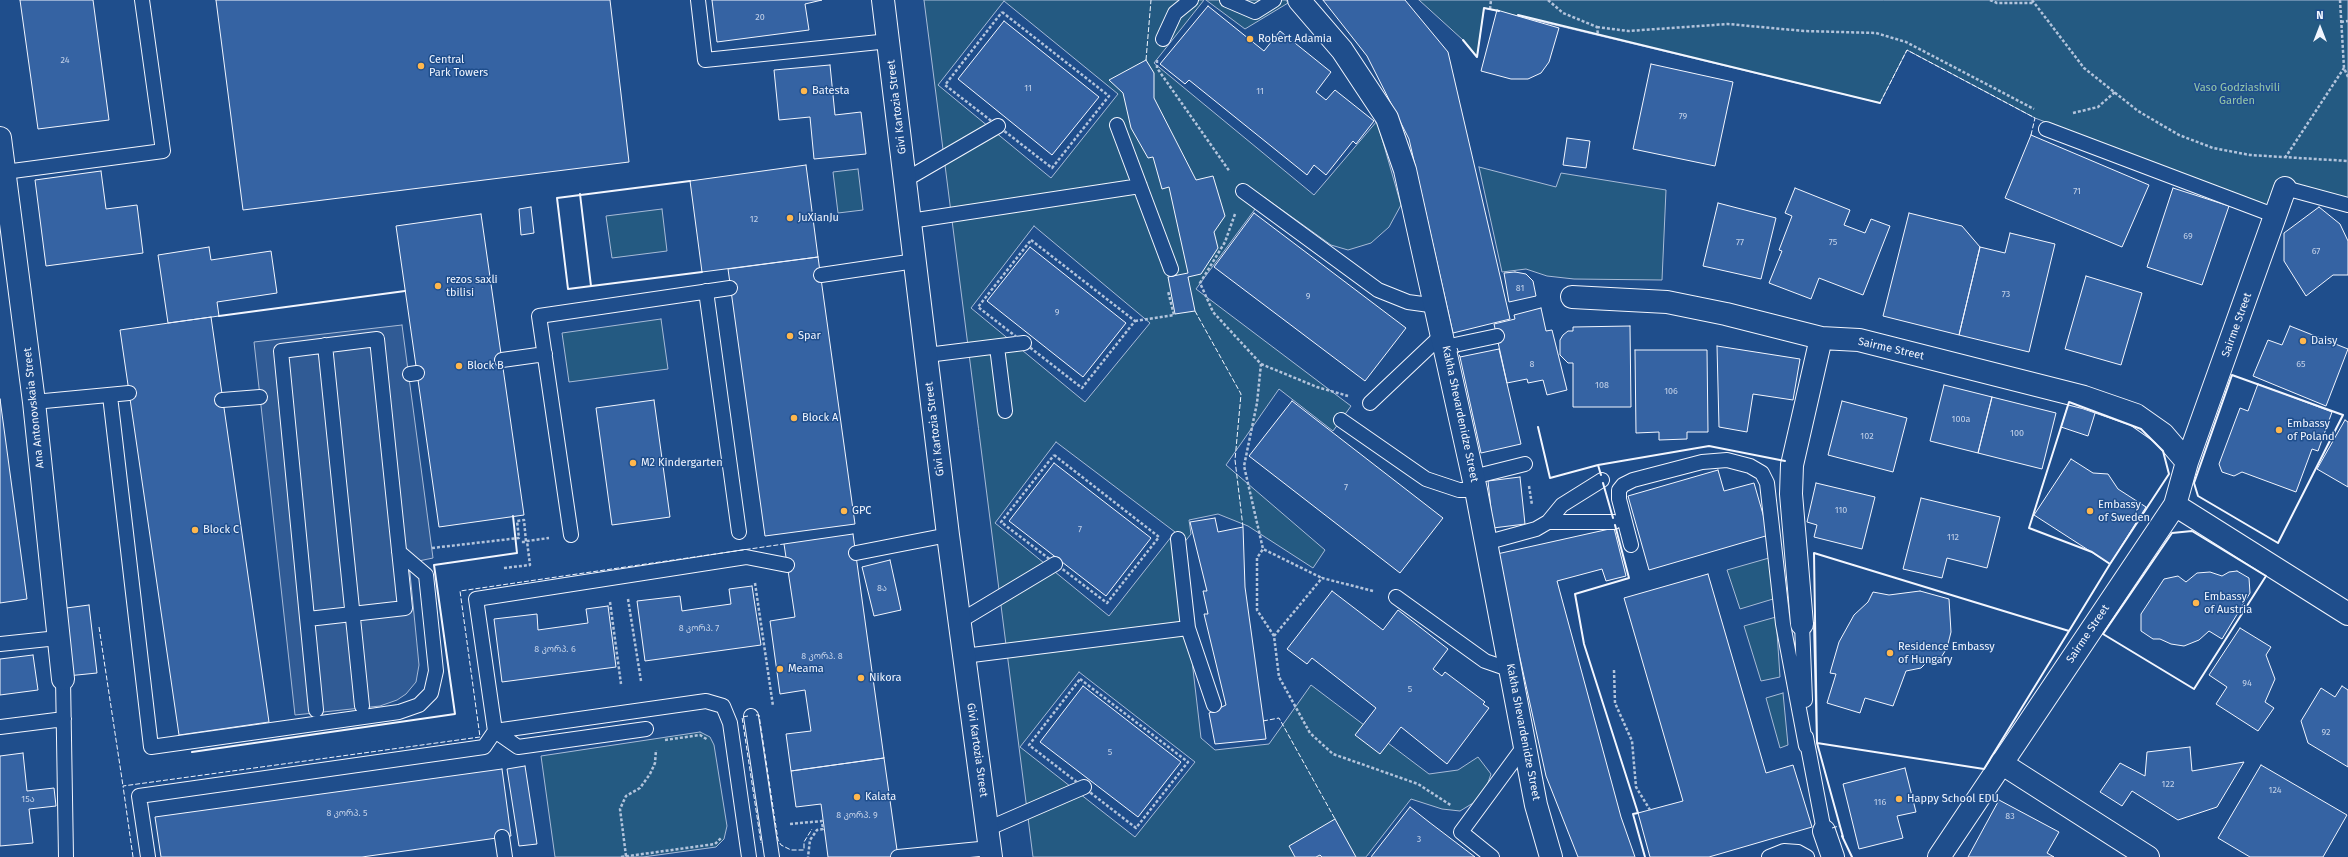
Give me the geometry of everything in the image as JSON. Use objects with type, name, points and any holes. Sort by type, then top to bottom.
[{"type":"street","name":"Givi Kartozia Street","points":[[884,0],[948,535],[989,844]]},
{"type":"street","name":"Kakha Shevardenidze Street","points":[[1299,0],[1342,50],[1387,118],[1405,170],[1437,306],[1474,483],[1536,805],[1552,857]]},
{"type":"street","name":"Ana Antonovskaia Street","points":[[0,138],[5,172],[5,216],[34,402],[63,679]]},
{"type":"street","name":"Sairme Street","points":[[1939,857],[2175,505],[2188,462],[2285,188]]},
{"type":"street","name":"Sairme Street","points":[[1572,297],[1668,302],[1726,314],[1821,338],[1859,340],[2091,400],[2136,415],[2163,434],[2188,462]]},
{"type":"street","points":[[1802,624],[1791,487],[1792,465],[1821,338]]},
{"type":"street","points":[[2175,505],[2348,614]]},
{"type":"street","points":[[2001,763],[2148,857]]},
{"type":"street","points":[[1824,831],[1833,857]]},
{"type":"lane","points":[[5,172],[163,152],[142,0]]},
{"type":"lane","points":[[698,0],[705,60],[889,41]]},
{"type":"lane","points":[[1163,39],[1175,13],[1191,0]]},
{"type":"lane","points":[[1228,0],[1255,12],[1274,0]]},
{"type":"lane","points":[[1117,125],[1171,269]]},
{"type":"lane","points":[[906,180],[998,126]]},
{"type":"lane","points":[[2046,130],[2276,216]]},
{"type":"lane","points":[[910,221],[1140,186]]},
{"type":"lane","points":[[2285,188],[2348,205]]},
{"type":"lane","points":[[1243,191],[1378,290],[1408,302],[1437,306]]},
{"type":"lane","points":[[821,275],[915,260]]},
{"type":"lane","points":[[572,535],[539,316],[730,288]]},
{"type":"lane","points":[[706,291],[739,532]]},
{"type":"lane","points":[[1370,403],[1444,340],[1497,336]]},
{"type":"lane","points":[[308,619],[405,608],[377,339],[281,351],[316,710]]},
{"type":"lane","points":[[927,355],[1024,343]]},
{"type":"lane","points":[[325,346],[362,706]]},
{"type":"lane","points":[[997,346],[1005,411]]},
{"type":"lane","points":[[502,360],[545,354]]},
{"type":"lane","points":[[34,402],[129,393]]},
{"type":"lane","points":[[110,396],[151,747],[228,732],[399,712],[419,705],[431,692],[436,670],[426,575],[399,552]]},
{"type":"lane","points":[[222,400],[260,397]]},
{"type":"lane","points":[[1341,420],[1426,479],[1459,490],[1525,464]]},
{"type":"lane","points":[[1631,545],[1619,499],[1619,490],[1623,485],[1633,480],[1702,462],[1727,460],[1750,466],[1762,473],[1768,491],[1783,624],[1824,831]]},
{"type":"lane","points":[[1542,525],[1562,505],[1602,480]]},
{"type":"lane","points":[[1485,543],[1542,525],[1614,522]]},
{"type":"lane","points":[[856,553],[948,535]]},
{"type":"lane","points":[[1178,539],[1188,628],[1214,705]]},
{"type":"lane","points":[[148,857],[139,796],[484,747],[495,731],[476,599],[746,557],[787,565]]},
{"type":"lane","points":[[960,621],[1055,564]]},
{"type":"lane","points":[[1396,597],[1484,661],[1511,670]]},
{"type":"lane","points":[[1802,624],[1806,746]]},
{"type":"lane","points":[[964,656],[1188,628]]},
{"type":"lane","points":[[0,644],[58,638]]},
{"type":"lane","points":[[63,679],[66,857]]},
{"type":"lane","points":[[495,731],[706,701],[723,706],[730,723],[749,857]]},
{"type":"lane","points":[[751,716],[772,857]]},
{"type":"lane","points":[[0,727],[64,719]]},
{"type":"lane","points":[[495,731],[518,747],[646,729]]},
{"type":"lane","points":[[1492,857],[1461,832],[1525,745]]},
{"type":"lane","points":[[898,857],[989,844],[1084,787]]},
{"type":"lane","points":[[502,837],[505,857]]},
{"type":"lane","points":[[1769,857],[1784,851],[1798,852],[1807,857]]},
{"type":"path","points":[[1490,9],[1491,0]]},
{"type":"path","points":[[1548,0],[1563,13],[1597,27],[1628,31],[1728,24],[1804,31],[1876,33],[1906,42],[2038,112]]},
{"type":"path","points":[[1990,0],[1997,3],[2033,1],[2084,68],[2138,110],[2179,135],[2213,148],[2250,155],[2348,161]]},
{"type":"path","points":[[2340,0],[2344,68],[2348,77]]},
{"type":"path","points":[[1002,12],[1110,96],[1052,168],[998,126],[945,86],[1002,12]]},
{"type":"path","points":[[2341,22],[2348,22]]},
{"type":"path","points":[[1597,27],[1598,35]]},
{"type":"path","points":[[1163,39],[1156,56],[1157,68],[1243,191],[1224,242],[1200,283],[1213,312],[1261,364],[1317,387],[1370,403]]},
{"type":"path","points":[[2285,157],[2344,68]]},
{"type":"path","points":[[2066,114],[2080,113],[2098,107],[2115,92]]},
{"type":"path","points":[[1135,321],[1031,240],[978,307],[1082,388],[1135,321],[1174,315],[1165,276],[1171,269]]},
{"type":"path","points":[[1261,364],[1257,403],[1244,466],[1263,549],[1257,558],[1257,610],[1274,636],[1279,677],[1310,733],[1333,754],[1418,784],[1470,819]]},
{"type":"path","points":[[1054,454],[1159,537],[1107,604],[1055,564],[1001,522],[1054,454]]},
{"type":"path","points":[[1525,464],[1542,525]]},
{"type":"path","points":[[399,552],[519,538],[517,521],[524,520],[526,542],[520,542]]},
{"type":"path","points":[[504,568],[530,565],[527,541]]},
{"type":"path","points":[[1263,549],[1322,578],[1396,597]]},
{"type":"path","points":[[752,558],[767,663]]},
{"type":"path","points":[[625,577],[641,681]]},
{"type":"path","points":[[1274,636],[1322,578]]},
{"type":"path","points":[[607,579],[621,684]]},
{"type":"path","points":[[1614,670],[1614,703],[1632,741],[1636,787],[1650,810]]},
{"type":"path","points":[[1080,679],[1188,762],[1136,828],[1084,787],[1029,745],[1080,679]]},
{"type":"path","points":[[626,856],[620,809],[626,796],[640,788],[655,763],[656,754],[651,708]]},
{"type":"path","points":[[662,741],[700,735],[709,742]]},
{"type":"path","points":[[808,857],[810,840],[816,830],[823,829],[822,820],[812,821]]},
{"type":"path","points":[[621,857],[715,844],[721,838],[723,832]]},
{"type":"green space","points":[[924,0],[1204,0],[1154,63],[1314,195],[1377,121],[1401,205],[1389,227],[1371,243],[1348,250],[1331,245],[1264,197],[1196,289],[1351,406],[1333,431],[1279,389],[1226,465],[1325,550],[1313,568],[1248,526],[1218,514],[1189,520],[1191,534],[1179,549],[1201,738],[1215,750],[1269,744],[1311,685],[1429,774],[1458,770],[1478,757],[1491,774],[1483,797],[1460,811],[1442,809],[1411,799],[1366,857],[1033,857]],"holes":[[[1004,1],[1118,94],[1051,178],[938,85]],[[1034,226],[1150,323],[1085,402],[971,308]],[[1056,442],[1175,532],[1109,616],[995,523]],[[1079,672],[1195,762],[1135,837],[1020,747]]]},
{"type":"green space","points":[[1206,0],[1286,0],[1288,3],[1245,29]]},
{"type":"green space","name":"Vaso Godziashvili Garden","points":[[1419,0],[2348,0],[2348,201],[2276,180],[2267,206],[2035,118],[1907,50],[1880,103],[1484,8],[1477,57],[1463,40]]},
{"type":"green space","points":[[1479,167],[1556,187],[1561,173],[1666,190],[1662,280],[1574,279],[1547,276],[1526,269],[1502,272]]},
{"type":"green space","points":[[858,169],[863,210],[838,213],[833,172]]},
{"type":"green space","points":[[662,209],[667,251],[612,258],[606,216]]},
{"type":"green space","points":[[661,319],[668,369],[569,382],[562,333]]},
{"type":"green space","points":[[1769,558],[1773,599],[1740,609],[1727,570]]},
{"type":"green space","points":[[1776,617],[1780,677],[1761,681],[1744,626]]},
{"type":"green space","points":[[1783,693],[1788,745],[1780,748],[1766,698]]},
{"type":"green space","points":[[700,732],[710,737],[714,745],[727,826],[724,839],[716,847],[643,857],[555,857],[541,756]]},
{"type":"shaded area","points":[[402,325],[433,558],[409,563],[419,665],[416,682],[406,694],[397,700],[380,706],[295,715],[254,342]]},
{"type":"building","points":[[20,0],[93,0],[109,120],[38,129]]},
{"type":"building","name":"Central Park Towers","points":[[216,0],[610,0],[629,162],[243,210]]},
{"type":"building","points":[[712,0],[822,0],[805,4],[809,30],[717,42]]},
{"type":"building","points":[[1323,0],[1405,0],[1448,52],[1510,319],[1453,333],[1409,139],[1367,56]]},
{"type":"building","points":[[1208,6],[1264,51],[1280,31],[1331,72],[1316,92],[1326,100],[1335,90],[1374,121],[1356,144],[1353,141],[1326,175],[1314,165],[1307,175],[1189,80],[1185,84],[1160,64]]},
{"type":"building","points":[[1497,10],[1559,28],[1549,62],[1541,73],[1528,79],[1511,79],[1481,71]]},
{"type":"building","points":[[1004,21],[1099,97],[1052,155],[958,79]]},
{"type":"building","points":[[1146,60],[1154,73],[1154,98],[1196,180],[1213,176],[1225,216],[1214,232],[1218,248],[1201,274],[1188,277],[1195,311],[1175,314],[1168,277],[1188,273],[1169,187],[1162,189],[1153,157],[1148,158],[1131,128],[1123,93],[1109,80]]},
{"type":"building","points":[[1651,64],[1733,82],[1715,166],[1633,149]]},
{"type":"building","name":"Batesta","points":[[830,65],[835,115],[861,112],[866,154],[814,159],[810,117],[779,120],[774,70]]},
{"type":"building","points":[[2031,135],[2149,185],[2122,247],[2005,198]]},
{"type":"building","points":[[1567,138],[1590,141],[1586,168],[1563,165]]},
{"type":"building","points":[[806,165],[818,257],[702,272],[690,181]]},
{"type":"building","points":[[101,171],[106,209],[137,205],[143,253],[46,266],[35,180]]},
{"type":"building","points":[[1795,188],[1850,210],[1844,225],[1865,233],[1871,219],[1890,226],[1863,295],[1819,278],[1811,299],[1769,283],[1782,251],[1779,250],[1792,216],[1785,213]]},
{"type":"building","points":[[2173,188],[2229,206],[2202,285],[2147,267]]},
{"type":"building","points":[[1718,203],[1776,218],[1761,279],[1703,266]]},
{"type":"building","points":[[531,207],[534,233],[521,235],[519,209]]},
{"type":"building","points":[[2319,207],[2340,224],[2348,241],[2348,275],[2333,275],[2306,296],[2284,261],[2284,233]]},
{"type":"building","points":[[1254,213],[1406,328],[1365,381],[1214,267]]},
{"type":"building","points":[[1909,213],[1962,226],[1980,247],[1959,335],[1883,316]]},
{"type":"building","name":"Block B","points":[[481,214],[524,515],[439,527],[396,226]]},
{"type":"building","points":[[2010,233],[2055,244],[2029,352],[1959,335],[1980,247],[2005,253]]},
{"type":"building","points":[[209,247],[211,260],[271,251],[277,293],[217,302],[219,316],[168,323],[158,255]]},
{"type":"building","points":[[1030,247],[1126,323],[1083,377],[987,301]]},
{"type":"building","name":"Block A","points":[[818,257],[855,524],[765,536],[728,269]]},
{"type":"building","points":[[1515,272],[1526,274],[1533,281],[1536,296],[1509,302],[1504,273]]},
{"type":"building","points":[[2086,276],[2142,293],[2121,365],[2065,349]]},
{"type":"building","points":[[1541,308],[1546,331],[1552,330],[1567,390],[1547,395],[1543,380],[1528,383],[1527,379],[1507,383],[1494,324],[1515,319],[1514,315]]},
{"type":"building","name":"Block C","points":[[211,317],[269,722],[179,735],[120,330]]},
{"type":"building","points":[[1630,326],[1631,407],[1573,407],[1573,363],[1568,363],[1560,355],[1560,340],[1563,335],[1568,331],[1573,331],[1573,327]]},
{"type":"building","points":[[2290,326],[2348,349],[2326,406],[2253,376],[2268,340],[2282,345]]},
{"type":"building","points":[[1717,346],[1800,359],[1793,400],[1753,394],[1747,432],[1719,427]]},
{"type":"building","points":[[1499,349],[1521,444],[1481,453],[1460,357]]},
{"type":"building","points":[[1635,350],[1707,350],[1708,432],[1687,432],[1687,439],[1659,440],[1659,432],[1636,433]]},
{"type":"building","name":"Embassy of Poland","points":[[2258,384],[2332,412],[2318,451],[2312,449],[2296,492],[2242,472],[2234,476],[2222,472],[2219,464],[2240,408],[2248,411]]},
{"type":"building","points":[[1944,385],[1992,397],[1978,453],[1930,441]]},
{"type":"building","points":[[1992,397],[2056,413],[2042,469],[1978,453]]},
{"type":"building","points":[[0,399],[27,599],[0,603]]},
{"type":"building","name":"M2 Kindergarten","points":[[654,400],[670,517],[612,525],[596,408]]},
{"type":"building","points":[[1292,401],[1443,518],[1400,573],[1249,456]]},
{"type":"building","points":[[1842,401],[1907,418],[1893,472],[1828,455]]},
{"type":"building","points":[[2069,402],[2096,410],[2088,436],[2061,427]]},
{"type":"building","points":[[2345,420],[2348,422],[2348,487],[2317,469]]},
{"type":"building","name":"Embassy of Sweden","points":[[2071,459],[2093,473],[2108,474],[2118,489],[2146,507],[2110,564],[2034,515]]},
{"type":"building","points":[[1054,463],[1151,538],[1106,596],[1009,521]]},
{"type":"building","points":[[1718,470],[1724,491],[1754,483],[1769,535],[1649,570],[1628,496]]},
{"type":"building","points":[[1520,477],[1525,524],[1493,528],[1488,481]]},
{"type":"building","points":[[1816,483],[1875,497],[1862,549],[1814,537],[1817,525],[1807,522]]},
{"type":"building","points":[[1921,498],[2000,517],[1987,568],[1947,558],[1942,578],[1903,569]]},
{"type":"building","points":[[1215,518],[1218,532],[1243,527],[1245,587],[1266,739],[1215,744],[1209,713],[1226,705],[1204,614],[1208,614],[1203,591],[1207,591],[1190,522]]},
{"type":"building","points":[[1614,528],[1626,576],[1606,581],[1602,569],[1557,581],[1621,817],[1635,857],[1578,857],[1546,776],[1497,554]]},
{"type":"building","points":[[853,534],[884,758],[791,771],[786,734],[811,731],[805,690],[780,694],[770,621],[795,617],[784,544]]},
{"type":"building","points":[[890,560],[901,610],[874,616],[862,567]]},
{"type":"building","name":"Embassy of Austria","points":[[2237,571],[2249,578],[2250,593],[2222,639],[2209,631],[2199,640],[2184,646],[2171,644],[2160,639],[2153,639],[2141,631],[2141,614],[2164,579],[2178,576],[2186,582],[2197,573],[2210,572],[2222,576],[2229,572]]},
{"type":"building","points":[[1708,574],[1766,773],[1793,765],[1812,827],[1709,857],[1650,857],[1638,813],[1683,801],[1624,598]]},
{"type":"building","points":[[752,586],[761,645],[645,661],[637,601],[680,596],[682,611],[731,604],[729,589]]},
{"type":"building","points":[[1332,591],[1383,630],[1398,610],[1448,649],[1433,669],[1442,676],[1445,672],[1485,702],[1483,704],[1489,708],[1447,764],[1401,727],[1380,754],[1355,735],[1376,708],[1312,658],[1307,664],[1287,649]]},
{"type":"building","name":"Residence Embassy of Hungary","points":[[1920,591],[1949,599],[1951,632],[1947,648],[1940,659],[1932,657],[1921,668],[1906,671],[1893,706],[1865,698],[1860,713],[1827,703],[1836,674],[1830,673],[1839,642],[1854,615],[1868,602],[1873,592],[1889,595]]},
{"type":"building","points":[[89,605],[97,673],[67,676],[59,609]]},
{"type":"building","points":[[608,606],[616,667],[502,682],[494,619],[537,614],[538,630],[588,623],[586,609]]},
{"type":"building","points":[[2240,628],[2271,647],[2266,655],[2275,679],[2265,702],[2274,708],[2258,731],[2216,704],[2227,687],[2209,675]]},
{"type":"building","points":[[33,655],[38,690],[0,695],[0,659]]},
{"type":"building","points":[[1083,686],[1181,762],[1138,817],[1040,742]]},
{"type":"building","points":[[2342,686],[2348,690],[2348,767],[2308,743],[2301,721],[2321,688],[2335,697]]},
{"type":"building","points":[[2190,747],[2192,771],[2244,762],[2217,807],[2178,820],[2132,791],[2122,806],[2100,792],[2120,763],[2145,776],[2147,752]]},
{"type":"building","points":[[23,753],[27,791],[54,788],[56,806],[29,809],[33,843],[0,846],[0,756]]},
{"type":"building","points":[[884,758],[898,857],[828,857],[821,804],[796,807],[791,771]]},
{"type":"building","points":[[2261,765],[2347,815],[2323,857],[2250,857],[2218,838]]},
{"type":"building","points":[[525,766],[537,844],[519,846],[507,769]]},
{"type":"building","points":[[1905,768],[1916,812],[1897,816],[1903,838],[1859,849],[1843,784]]},
{"type":"building","points":[[502,769],[511,836],[362,857],[161,857],[155,817]]},
{"type":"building","points":[[1999,800],[2059,832],[2047,853],[2054,857],[1968,857]]},
{"type":"building","points":[[1410,807],[1429,822],[1475,857],[1371,857]]},
{"type":"building","points":[[1335,819],[1356,857],[1322,857],[1320,855],[1316,857],[1295,857],[1289,846]]},
{"type":"fence","points":[[1146,60],[1151,0]]},
{"type":"fence","points":[[1880,103],[1907,50],[2035,118],[2031,135]]},
{"type":"fence","points":[[1195,311],[1241,394],[1235,460],[1243,527]]},
{"type":"fence","points":[[1457,348],[1460,357]]},
{"type":"fence","points":[[133,857],[123,786],[480,737],[460,591],[784,544]]},
{"type":"fence","points":[[99,627],[123,786]]},
{"type":"fence","points":[[756,715],[759,715],[778,840],[781,845],[791,850],[804,850],[804,842],[812,829]]},
{"type":"fence","points":[[748,716],[742,717],[761,843]]},
{"type":"fence","points":[[1263,721],[1279,718],[1335,819]]},
{"type":"fence","points":[[1832,828],[1839,826]]},
{"type":"wall","points":[[1463,40],[1477,57],[1484,8],[1499,11]]},
{"type":"wall","points":[[1518,15],[1880,103]]},
{"type":"wall","points":[[690,181],[557,198],[568,289],[702,272]]},
{"type":"wall","points":[[580,194],[591,286]]},
{"type":"wall","points":[[219,316],[405,291]]},
{"type":"wall","points":[[2232,375],[2343,415],[2278,543],[2198,496],[2194,483],[2232,375]]},
{"type":"wall","points":[[2069,402],[2141,429],[2163,451],[2169,474],[2110,564],[2092,552],[2029,528],[2069,402]]},
{"type":"wall","points":[[1538,427],[1550,478],[1598,465]]},
{"type":"wall","points":[[1601,475],[1598,465],[1709,446],[1785,461]]},
{"type":"wall","points":[[1603,483],[1613,518]]},
{"type":"wall","points":[[192,752],[455,714],[434,565],[517,553],[513,516]]},
{"type":"wall","points":[[1615,525],[1629,578],[1575,594],[1584,644],[1638,813],[1633,814],[1645,857]]},
{"type":"wall","points":[[2192,531],[2266,576],[2194,689],[2103,634],[2172,533],[2192,531]]},
{"type":"wall","points":[[1814,623],[1817,743],[1984,769],[2069,631],[1814,553],[1817,743],[1843,837]]},
{"type":"wall","points":[[2069,631],[2110,564]]},
{"type":"wall","points":[[1842,836],[1852,857]]},
{"type":"place","name":"Robert Adamia","points":[[1250,39]]},
{"type":"place","name":"Central Park Towers","points":[[421,66]]},
{"type":"place","name":"Batesta","points":[[804,91]]},
{"type":"place","name":"JuXianJu","points":[[790,218]]},
{"type":"place","name":"rezos saxli tbilisi","points":[[438,286]]},
{"type":"place","name":"Spar","points":[[790,336]]},
{"type":"place","name":"Daisy","points":[[2303,341]]},
{"type":"place","name":"Block B","points":[[459,366]]},
{"type":"place","name":"Block A","points":[[794,418]]},
{"type":"place","name":"Embassy of Poland","points":[[2279,430]]},
{"type":"place","name":"M2 Kindergarten","points":[[633,463]]},
{"type":"place","name":"GPC","points":[[844,511]]},
{"type":"place","name":"Embassy of Sweden","points":[[2090,511]]},
{"type":"place","name":"Block C","points":[[195,530]]},
{"type":"place","name":"Embassy of Austria","points":[[2196,603]]},
{"type":"place","name":"Residence Embassy of Hungary","points":[[1890,653]]},
{"type":"place","name":"Meama","points":[[780,669]]},
{"type":"place","name":"Nikora","points":[[861,678]]},
{"type":"place","name":"Kalata","points":[[857,797]]},
{"type":"place","name":"Happy School EDU","points":[[1899,799]]}]
